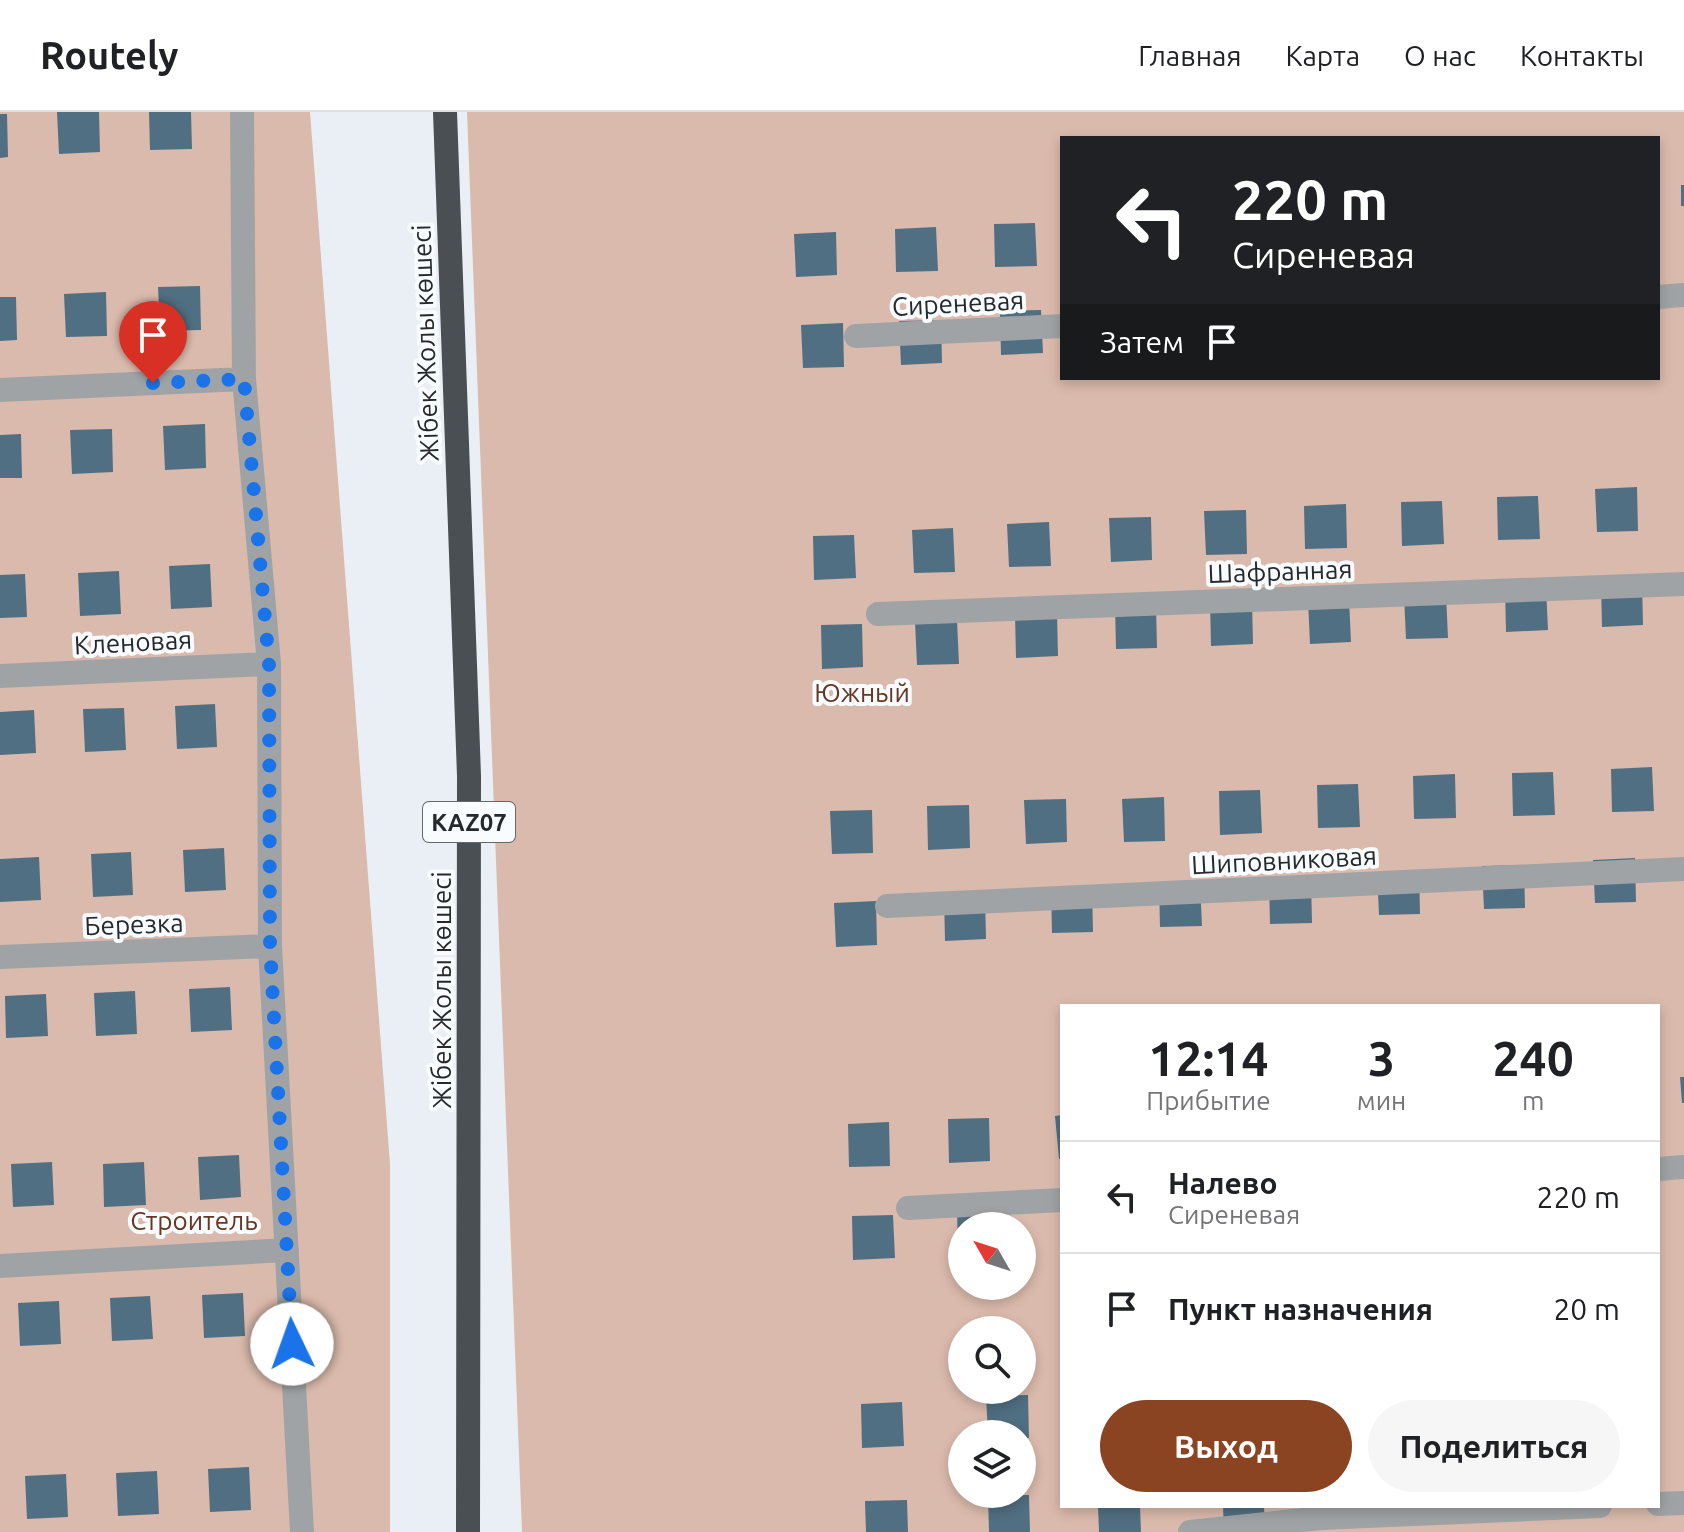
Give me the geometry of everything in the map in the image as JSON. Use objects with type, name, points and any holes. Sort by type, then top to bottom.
[{"type":"highway","name":"Жібек Жолы көшесі","points":[[445,112],[469,776],[468,1532]]},
{"type":"street","points":[[242,112],[244,379],[269,664],[270,946],[302,1532]]},
{"type":"street","points":[[1660,297],[1684,295]]},
{"type":"street","name":"Сиреневая","points":[[856,336],[1060,326]]},
{"type":"street","points":[[0,390],[244,379]]},
{"type":"street","name":"Шафранная","points":[[878,614],[1684,584]]},
{"type":"street","name":"Кленовая","points":[[0,676],[269,664]]},
{"type":"street","name":"Шиповниковая","points":[[887,906],[1684,869]]},
{"type":"street","name":"Березка","points":[[0,957],[270,946]]},
{"type":"street","points":[[1660,1169],[1684,1167]]},
{"type":"street","points":[[908,1208],[1060,1200]]},
{"type":"street","points":[[0,1266],[287,1250]]},
{"type":"street","points":[[1660,1504],[1684,1503]]},
{"type":"street","points":[[1190,1532],[1321,1518],[1554,1508]]},
{"type":"green space","name":"Строитель","points":[[0,112],[310,112],[390,1164],[390,1532],[0,1532]]},
{"type":"green space","name":"Южный","points":[[467,112],[1684,112],[1684,1532],[522,1532]]},
{"type":"building","points":[[57,112],[99,112],[100,152],[59,154]]},
{"type":"building","points":[[149,112],[191,112],[192,149],[150,150]]},
{"type":"building","points":[[0,114],[7,114],[8,157],[0,158]]},
{"type":"building","points":[[1681,185],[1684,185],[1684,206],[1681,206]]},
{"type":"building","points":[[1035,223],[1037,266],[995,267],[994,224]]},
{"type":"building","points":[[936,227],[938,271],[896,272],[895,229]]},
{"type":"building","points":[[836,232],[837,275],[796,277],[794,234]]},
{"type":"building","points":[[200,286],[201,330],[160,331],[158,287]]},
{"type":"building","points":[[106,292],[107,336],[66,337],[64,294]]},
{"type":"building","points":[[0,297],[16,297],[17,340],[0,341]]},
{"type":"building","points":[[1041,310],[1043,353],[1001,355],[1000,311]]},
{"type":"building","points":[[941,320],[942,363],[901,365],[899,321]]},
{"type":"building","points":[[843,323],[844,367],[803,368],[801,325]]},
{"type":"building","points":[[205,424],[206,468],[165,470],[163,426]]},
{"type":"building","points":[[112,429],[113,472],[72,474],[70,430]]},
{"type":"building","points":[[21,434],[22,478],[0,478],[0,435]]},
{"type":"building","points":[[1637,487],[1638,531],[1597,532],[1595,489]]},
{"type":"building","points":[[1538,496],[1540,539],[1498,540],[1497,497]]},
{"type":"building","points":[[1442,501],[1444,544],[1402,546],[1401,502]]},
{"type":"building","points":[[1346,504],[1347,548],[1305,549],[1304,506]]},
{"type":"building","points":[[1246,510],[1247,554],[1206,555],[1204,511]]},
{"type":"building","points":[[1151,517],[1152,560],[1111,562],[1109,518]]},
{"type":"building","points":[[1049,522],[1051,566],[1009,567],[1007,524]]},
{"type":"building","points":[[953,528],[955,572],[914,573],[912,530]]},
{"type":"building","points":[[854,535],[856,578],[814,580],[813,536]]},
{"type":"building","points":[[210,564],[212,607],[171,609],[169,566]]},
{"type":"building","points":[[119,571],[121,614],[80,616],[78,573]]},
{"type":"building","points":[[25,574],[27,617],[0,618],[0,575]]},
{"type":"building","points":[[1642,581],[1643,625],[1602,627],[1601,583]]},
{"type":"building","points":[[1546,587],[1548,630],[1506,632],[1505,588]]},
{"type":"building","points":[[1446,594],[1448,638],[1406,639],[1404,596]]},
{"type":"building","points":[[1349,599],[1351,642],[1310,644],[1308,600]]},
{"type":"building","points":[[1252,601],[1253,644],[1211,646],[1210,602]]},
{"type":"building","points":[[1156,604],[1157,648],[1116,649],[1115,606]]},
{"type":"building","points":[[1057,613],[1058,656],[1016,658],[1015,614]]},
{"type":"building","points":[[957,620],[959,664],[917,665],[915,622]]},
{"type":"building","points":[[862,624],[863,667],[822,669],[821,625]]},
{"type":"building","points":[[215,704],[217,747],[177,749],[175,706]]},
{"type":"building","points":[[124,708],[126,750],[85,752],[83,709]]},
{"type":"building","points":[[34,710],[36,753],[0,755],[0,712]]},
{"type":"building","points":[[1652,767],[1654,811],[1612,812],[1611,769]]},
{"type":"building","points":[[1553,772],[1555,815],[1513,816],[1512,773]]},
{"type":"building","points":[[1455,774],[1456,818],[1414,819],[1413,776]]},
{"type":"building","points":[[1358,784],[1360,827],[1318,828],[1317,785]]},
{"type":"building","points":[[1260,790],[1262,833],[1220,835],[1219,791]]},
{"type":"building","points":[[1164,797],[1165,841],[1124,842],[1122,799]]},
{"type":"building","points":[[1066,799],[1067,842],[1026,844],[1024,800]]},
{"type":"building","points":[[969,805],[970,848],[928,850],[927,806]]},
{"type":"building","points":[[872,810],[873,853],[832,854],[830,811]]},
{"type":"building","points":[[224,848],[226,890],[185,892],[183,850]]},
{"type":"building","points":[[131,852],[133,895],[93,897],[91,854]]},
{"type":"building","points":[[39,857],[41,900],[0,902],[0,859]]},
{"type":"building","points":[[1635,858],[1636,902],[1595,903],[1593,860]]},
{"type":"building","points":[[1524,865],[1525,908],[1484,909],[1482,866]]},
{"type":"building","points":[[1419,870],[1420,914],[1379,915],[1377,872]]},
{"type":"building","points":[[1311,879],[1312,923],[1270,924],[1269,881]]},
{"type":"building","points":[[1200,882],[1202,926],[1160,927],[1159,884]]},
{"type":"building","points":[[1092,888],[1093,932],[1052,933],[1051,890]]},
{"type":"building","points":[[985,896],[986,939],[945,941],[944,897]]},
{"type":"building","points":[[876,901],[877,945],[836,947],[834,903]]},
{"type":"building","points":[[230,987],[232,1030],[191,1032],[189,989]]},
{"type":"building","points":[[135,991],[137,1034],[96,1036],[94,993]]},
{"type":"building","points":[[46,994],[48,1036],[6,1038],[5,996]]},
{"type":"building","points":[[1680,1077],[1684,1077],[1684,1103],[1682,1103]]},
{"type":"building","points":[[1060,1115],[1060,1159],[1059,1159],[1055,1116]]},
{"type":"building","points":[[989,1118],[990,1161],[949,1163],[948,1119]]},
{"type":"building","points":[[889,1122],[890,1166],[849,1167],[848,1124]]},
{"type":"building","points":[[239,1155],[241,1197],[200,1200],[198,1157]]},
{"type":"building","points":[[52,1162],[54,1205],[13,1207],[11,1164]]},
{"type":"building","points":[[144,1162],[146,1205],[104,1207],[103,1164]]},
{"type":"building","points":[[998,1207],[998,1212],[957,1212],[957,1208]]},
{"type":"building","points":[[893,1215],[895,1258],[853,1260],[852,1216]]},
{"type":"building","points":[[243,1293],[245,1336],[204,1338],[202,1295]]},
{"type":"building","points":[[150,1296],[153,1339],[112,1341],[110,1298]]},
{"type":"building","points":[[59,1301],[61,1344],[20,1346],[18,1303]]},
{"type":"building","points":[[902,1402],[904,1446],[862,1448],[861,1404]]},
{"type":"building","points":[[986,1404],[1028,1404],[1029,1420],[987,1420]]},
{"type":"building","points":[[249,1467],[251,1510],[210,1512],[208,1469]]},
{"type":"building","points":[[157,1471],[159,1514],[118,1516],[116,1473]]},
{"type":"building","points":[[66,1474],[68,1517],[27,1519],[25,1476]]},
{"type":"building","points":[[907,1500],[908,1532],[866,1532],[865,1501]]},
{"type":"building","points":[[988,1508],[1029,1508],[1030,1532],[989,1532]]},
{"type":"building","points":[[1098,1508],[1140,1508],[1141,1532],[1099,1532]]},
{"type":"building","points":[[1223,1508],[1264,1508],[1265,1531],[1224,1532]]},
{"type":"route","points":[[153,383],[244,379],[269,664],[270,946],[292,1344]]}]
